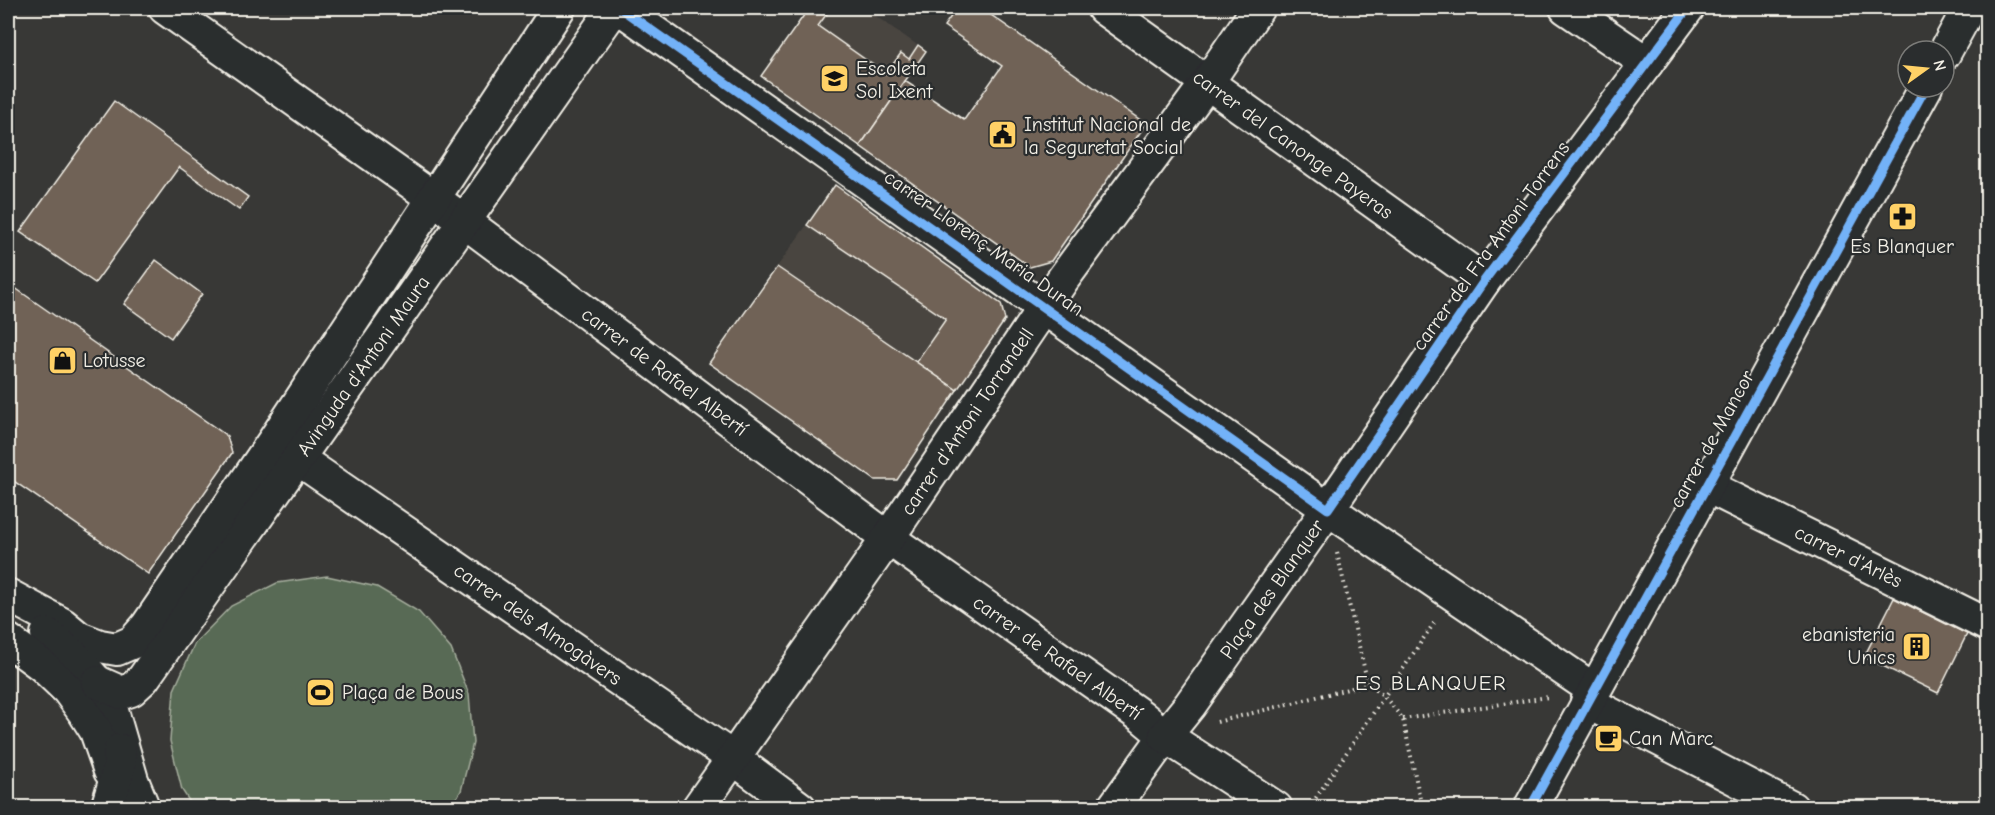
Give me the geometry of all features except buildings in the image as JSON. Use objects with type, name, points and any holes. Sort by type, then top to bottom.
[{"type":"street","name":"carrer de Rafael Albertí","points":[[165,8],[464,220],[888,538],[1165,735]]},
{"type":"street","name":"Avinguda d'Antoni Maura","points":[[97,682],[122,693],[130,690],[143,679],[286,450],[433,198],[560,8]]},
{"type":"street","name":"Avinguda d'Antoni Maura","points":[[8,595],[62,624],[79,638],[100,646],[117,649],[133,642],[286,450],[464,220],[614,8]]},
{"type":"street","name":"carrer Llorenç Maria Duran","points":[[620,8],[1328,508]]},
{"type":"street","name":"carrer del Canonge Payeras","points":[[1103,8],[1484,281]]},
{"type":"street","name":"carrer d'Antoni Torrandell","points":[[698,807],[888,538],[1044,308],[1207,83],[1258,8]]},
{"type":"street","points":[[1566,8],[1647,63]]},
{"type":"street","name":"carrer del Fra Antoni Torrens","points":[[1328,508],[1484,281],[1688,8]]},
{"type":"street","points":[[1952,39],[1969,8]]},
{"type":"street","name":"carrer de Mancor","points":[[1530,807],[1919,99]]},
{"type":"street","name":"carrer dels Almogàvers","points":[[286,450],[733,758],[800,807]]},
{"type":"street","name":"carrer d'Arlès","points":[[1707,486],[1988,626]]},
{"type":"street","name":"Plaça des Blanquer","points":[[1113,807],[1165,735],[1190,705],[1328,508],[1454,594],[1591,696],[1792,807]]},
{"type":"street","points":[[8,612],[45,633],[74,656],[97,682],[110,705],[143,807]]},
{"type":"street","points":[[10,643],[43,666],[68,690],[84,712],[96,731],[111,795]]},
{"type":"street","points":[[1165,735],[1276,807]]},
{"type":"street","points":[[111,795],[118,768],[120,740]]},
{"type":"street","points":[[111,795],[143,807]]},
{"type":"path","points":[[1328,508],[1368,684],[1384,696],[1403,718],[1422,807]]},
{"type":"path","points":[[1309,807],[1454,594]]},
{"type":"path","points":[[1165,735],[1368,684]]},
{"type":"path","points":[[1403,718],[1591,696]]},
{"type":"shaded area","name":"Escoleta Sol Ixent","points":[[809,8],[864,8],[926,51],[860,146],[761,76]]},
{"type":"shaded area","points":[[835,185],[1001,304],[1005,320],[957,390],[777,267]]},
{"type":"green space","name":"Plaça de Bous","points":[[327,576],[377,587],[419,612],[451,649],[469,694],[473,743],[461,791],[450,807],[193,807],[182,790],[170,741],[174,690],[195,643],[231,606],[277,583]]},
{"type":"cycle path","points":[[620,8],[1328,509],[1484,281],[1688,8]]},
{"type":"cycle path","points":[[1530,808],[1919,99]]},
{"type":"place","name":"Escoleta Sol Ixent","points":[[835,79]]},
{"type":"place","name":"Institut Nacional de la Seguretat Social","points":[[1003,135]]},
{"type":"place","name":"Es Blanquer","points":[[1902,216]]},
{"type":"place","name":"Lotusse","points":[[62,360]]},
{"type":"place","name":"ebanisteria Unics","points":[[1916,646]]},
{"type":"place","name":"Plaça de Bous","points":[[321,692]]},
{"type":"place","name":"Can Marc","points":[[1608,738]]},
{"type":"district","name":"ES BLANQUER","points":[[1431,683]]}]
